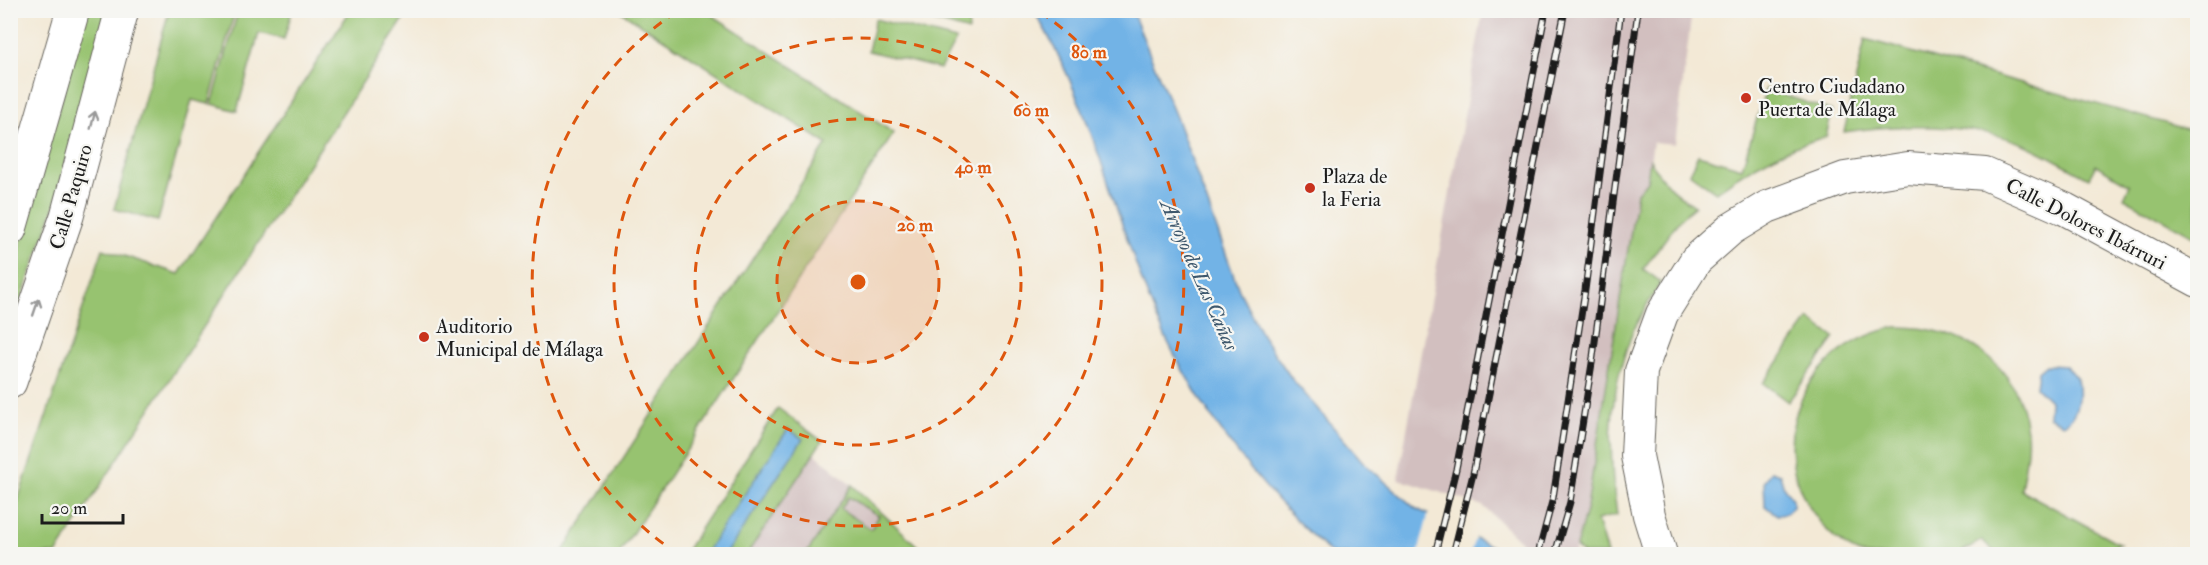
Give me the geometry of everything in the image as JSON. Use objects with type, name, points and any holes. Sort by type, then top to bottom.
[{"type":"main road","points":[[12,219],[73,10]]},
{"type":"main road","name":"Calle Paquiro","points":[[10,382],[67,216],[122,10]]},
{"type":"street","name":"Calle Dolores Ibárruri","points":[[1661,555],[1649,515],[1637,456],[1641,371],[1662,314],[1696,260],[1731,229],[1767,207],[1845,178],[1908,168],[1985,174],[2065,208],[2198,281]]},
{"type":"shaded area","points":[[1483,11],[1692,11],[1675,144],[1653,142],[1647,181],[1637,193],[1587,507],[1574,554],[1539,554],[1523,544],[1483,506],[1398,479]]},
{"type":"shaded area","points":[[814,453],[852,485],[926,554],[747,554]]},
{"type":"green space","points":[[85,11],[107,11],[55,205],[11,328],[11,269],[26,228]]},
{"type":"green space","points":[[169,11],[235,11],[209,104],[192,100],[158,221],[114,209]]},
{"type":"green space","points":[[238,11],[292,11],[284,39],[259,33],[237,111],[212,104]]},
{"type":"green space","points":[[350,11],[409,11],[56,554],[18,554],[11,549],[11,520],[103,249],[179,274]]},
{"type":"green space","points":[[620,11],[706,11],[894,133],[619,554],[561,554],[827,144]]},
{"type":"green space","points":[[897,11],[967,11],[969,31]]},
{"type":"green space","points":[[875,19],[956,40],[940,69],[868,51]]},
{"type":"green space","points":[[1865,39],[2197,132],[2197,238],[2124,198],[2130,185],[2096,165],[2089,178],[2023,144],[2003,137],[1934,127],[1865,129],[1844,132]]},
{"type":"green space","points":[[1766,89],[1832,111],[1826,137],[1797,146],[1768,159],[1741,174],[1716,192],[1689,173],[1698,155],[1742,168]]},
{"type":"green space","points":[[1650,159],[1669,186],[1695,206],[1681,218],[1643,269],[1661,282],[1635,327],[1618,380],[1611,446],[1617,515],[1597,520],[1607,554],[1583,554],[1576,547],[1587,507],[1637,193],[1647,181]]},
{"type":"green space","points":[[1809,319],[1835,338],[1788,402],[1763,383]]},
{"type":"green space","points":[[1896,327],[1920,328],[1964,341],[1983,353],[1999,368],[2012,386],[2022,407],[2027,431],[2027,453],[2021,490],[2120,544],[2096,554],[1997,554],[1982,540],[1961,552],[1949,555],[1874,556],[1856,552],[1831,534],[1817,518],[1800,488],[1792,458],[1793,428],[1801,400],[1816,375],[1838,354],[1865,337]]},
{"type":"green space","points":[[778,408],[822,441],[747,554],[684,554]]},
{"type":"green space","points":[[852,485],[926,554],[806,554]],"holes":[[[848,497],[879,516],[871,529],[841,509]]]},
{"type":"water","name":"Arroyo de Las Cañas","points":[[1034,11],[1132,11],[1178,122],[1239,290],[1262,335],[1292,379],[1364,463],[1415,508],[1507,554],[1332,554],[1273,495],[1220,429],[1197,394],[1157,320],[1082,109],[1068,75]]},
{"type":"water","points":[[2046,365],[2066,366],[2077,379],[2077,405],[2072,416],[2063,424],[2049,417],[2050,401],[2036,387],[2038,372]]},
{"type":"water","points":[[788,429],[803,439],[726,554],[705,554]]},
{"type":"water","points":[[1771,471],[1780,474],[1784,488],[1793,499],[1793,507],[1786,513],[1777,515],[1765,506],[1764,481]]},
{"type":"pier","points":[[1429,512],[1476,535],[1470,554],[1418,554]]},
{"type":"railway","points":[[1435,554],[1456,469],[1546,10]]},
{"type":"railway","points":[[1453,554],[1473,474],[1565,10]]},
{"type":"railway","points":[[1538,554],[1553,498],[1585,290],[1621,10]]},
{"type":"railway","points":[[1555,554],[1570,502],[1593,357],[1638,10]]},
{"type":"place","name":"Centro Ciudadano Puerta de Málaga","points":[[1746,98]]},
{"type":"place","name":"Plaza de la Feria","points":[[1310,188]]},
{"type":"place","name":"Auditorio Municipal de Málaga","points":[[424,337]]}]
